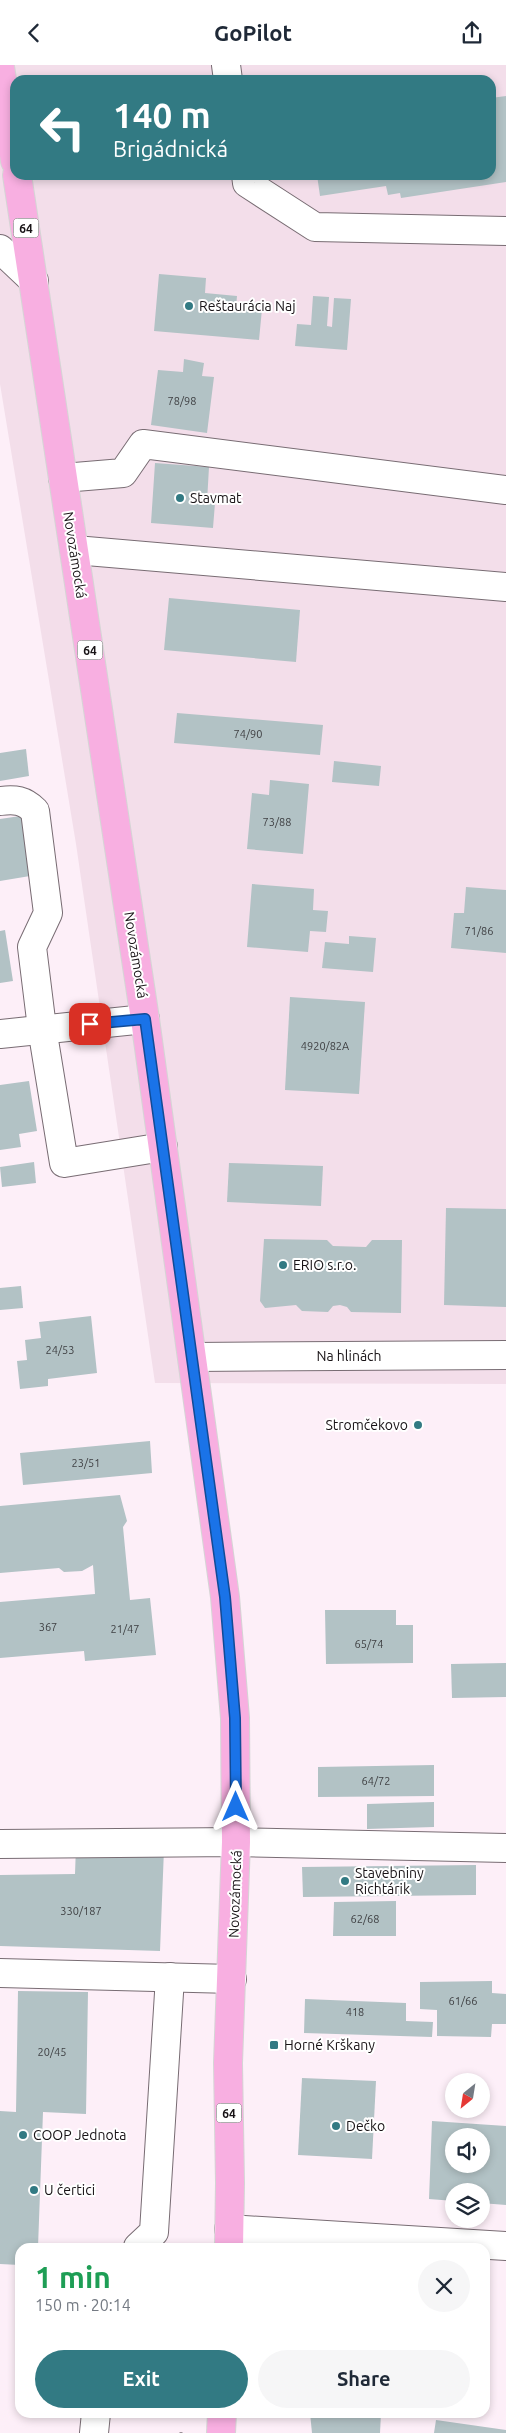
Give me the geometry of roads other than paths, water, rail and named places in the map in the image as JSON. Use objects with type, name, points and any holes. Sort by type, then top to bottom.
[{"type":"main road","points":[[0,67],[10,130]]},
{"type":"main road","name":"Novozámocká","points":[[18,180],[145,1019],[225,1597],[235,1718],[236,1842],[228,2063],[229,2239]]},
{"type":"main road","points":[[221,2433],[222,2418]]},
{"type":"street","points":[[247,180],[247,183],[315,227],[506,231]]},
{"type":"street","points":[[0,249],[34,281]]},
{"type":"street","points":[[63,478],[123,473],[143,444],[506,490]]},
{"type":"street","points":[[75,551],[506,587]]},
{"type":"street","points":[[0,801],[16,799],[28,804],[35,811],[48,913],[32,947],[42,1028],[64,1163],[163,1147]]},
{"type":"street","points":[[0,1034],[42,1028],[145,1019]]},
{"type":"street","name":"Na hlinách","points":[[193,1357],[506,1355]]},
{"type":"street","points":[[0,1844],[236,1842],[506,1848]]},
{"type":"street","points":[[0,1973],[232,1979]]},
{"type":"street","points":[[142,2243],[154,2232],[170,1977]]},
{"type":"street","points":[[229,2239],[387,2243]]},
{"type":"street","points":[[490,2246],[506,2246]]},
{"type":"street","points":[[94,2433],[96,2418]]},
{"type":"place","name":"Reštaurácia Naj","points":[[189,306]]},
{"type":"place","name":"Stavmat","points":[[180,498]]},
{"type":"place","name":"ERIO s.r.o.","points":[[283,1265]]},
{"type":"place","name":"Stromčekovo","points":[[418,1425]]},
{"type":"place","name":"Stavebniny Richtárik","points":[[345,1881]]},
{"type":"place","name":"Horné Krškany","points":[[274,2045]]},
{"type":"place","name":"Dečko","points":[[336,2126]]},
{"type":"place","name":"COOP Jednota","points":[[23,2135]]},
{"type":"place","name":"U čertici","points":[[34,2190]]}]
